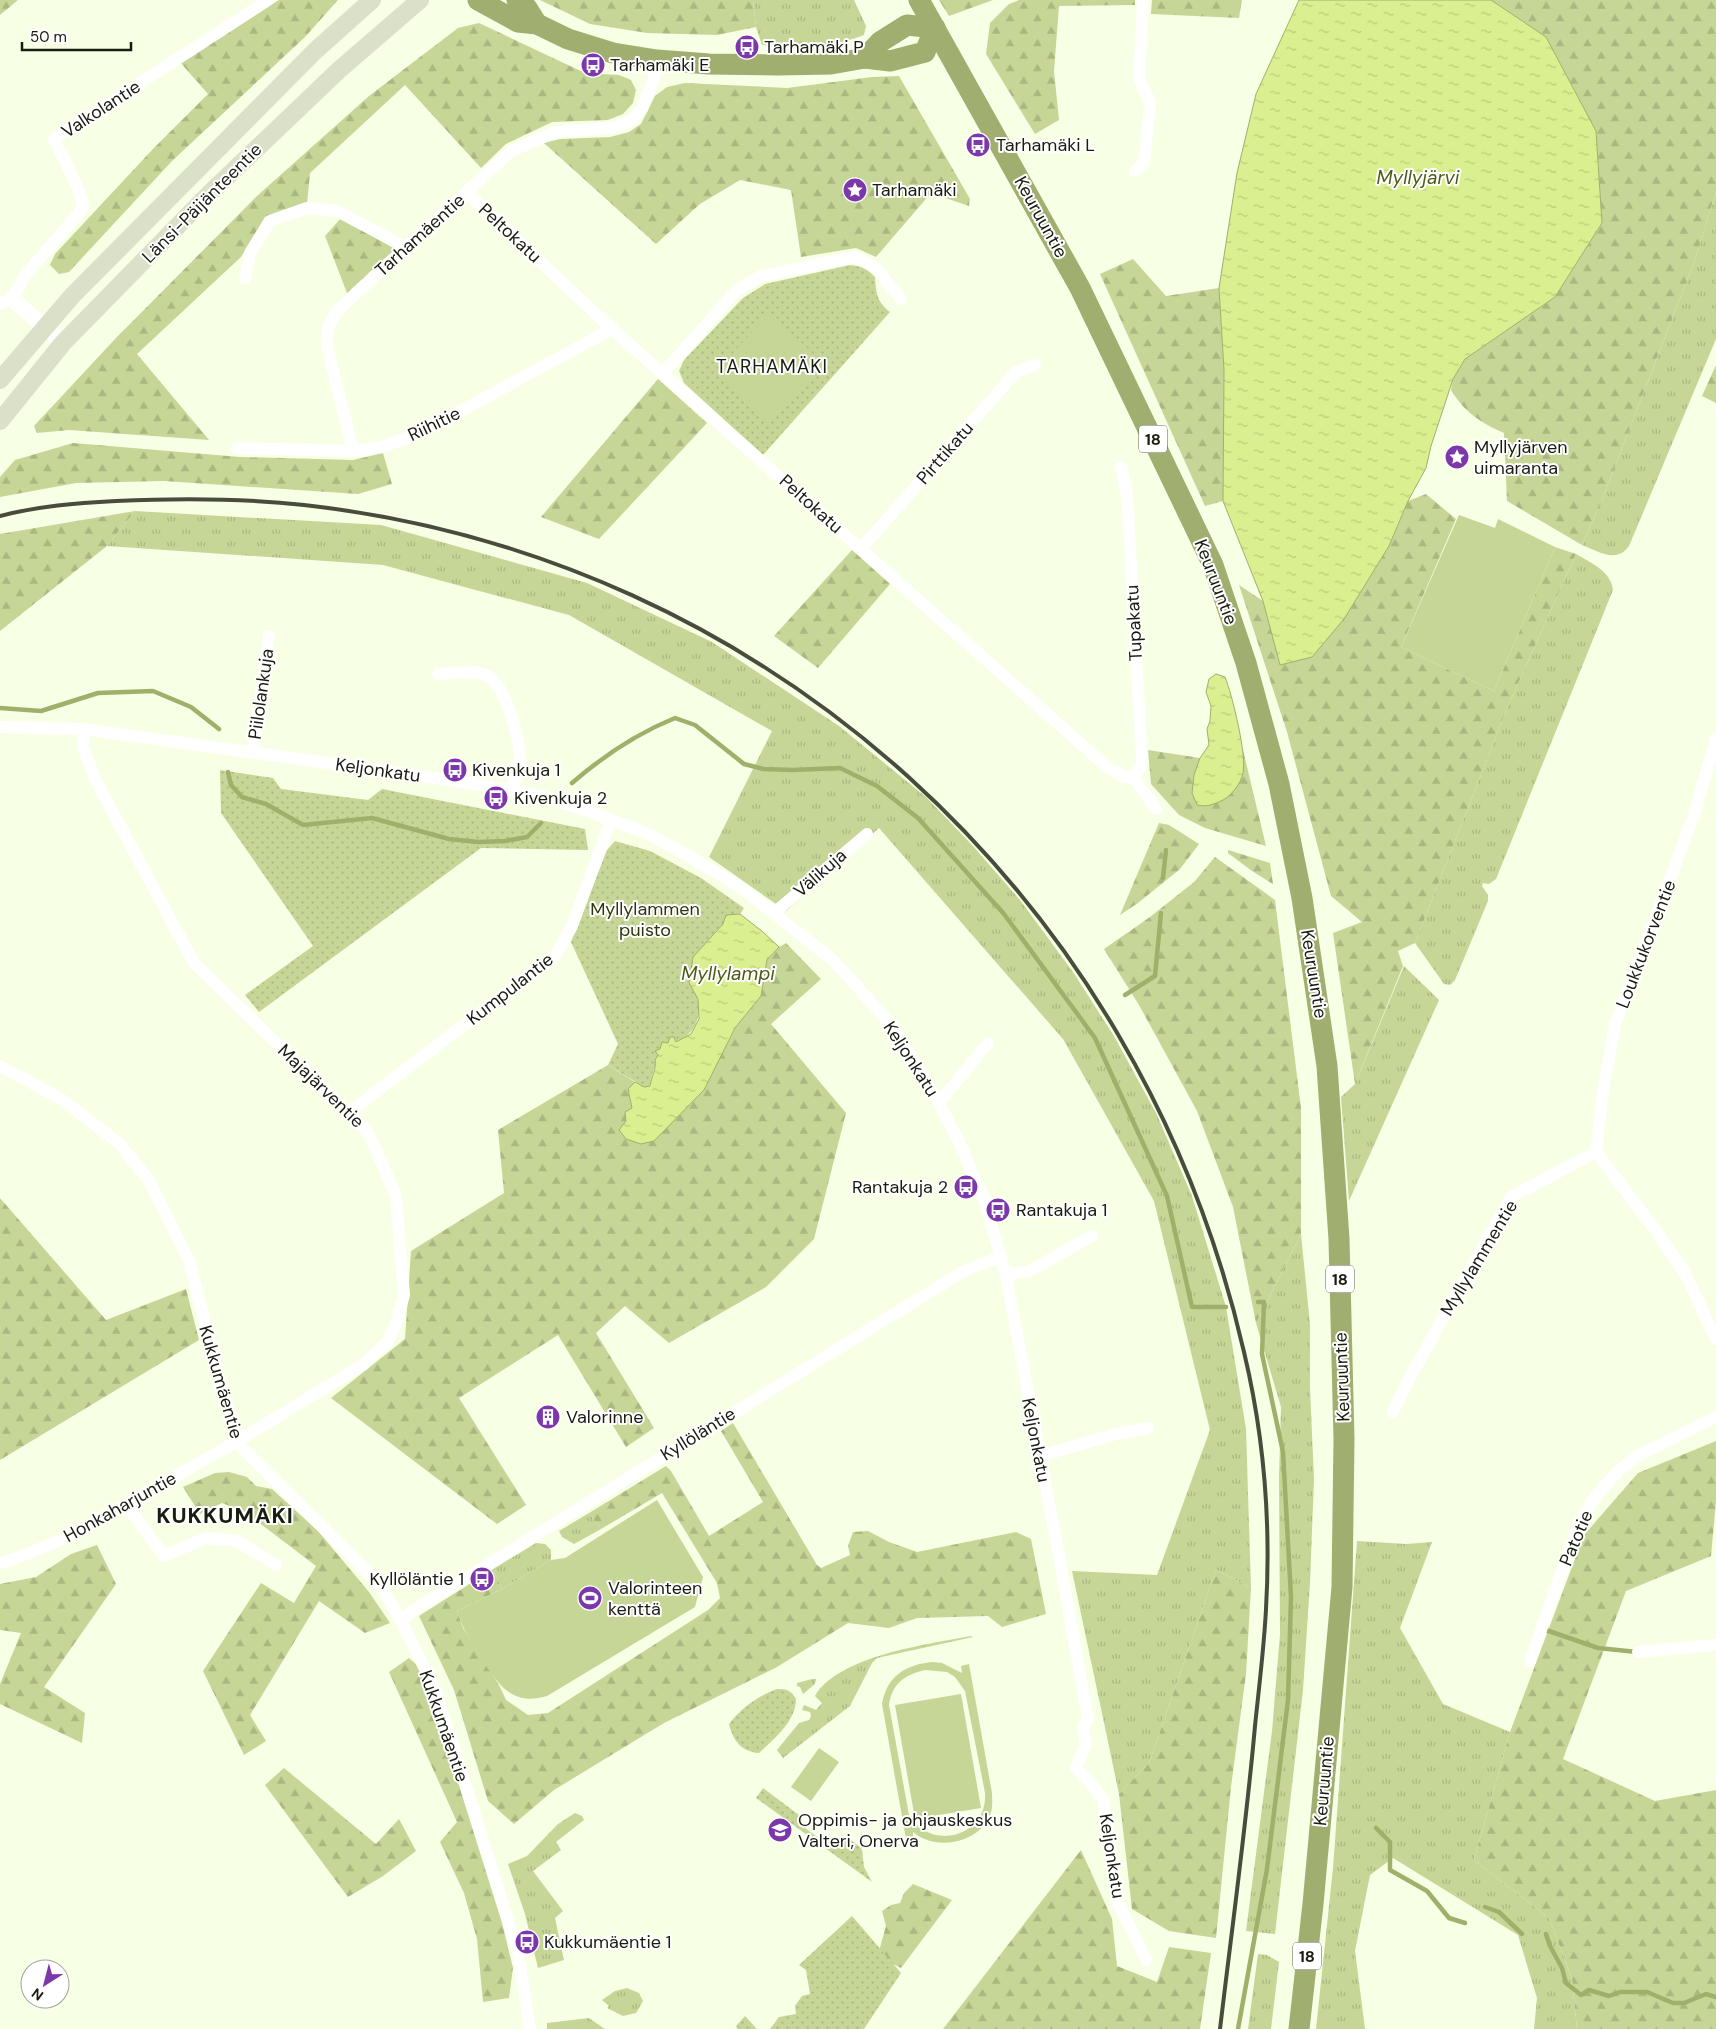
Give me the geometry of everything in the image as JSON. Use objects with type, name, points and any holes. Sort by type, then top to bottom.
[{"type":"highway","points":[[478,0],[518,22],[537,24],[568,39],[613,53],[657,60],[709,64],[831,64],[865,58],[890,61],[925,52],[935,28],[907,25],[880,42],[865,58]]},
{"type":"highway","points":[[517,0],[527,8],[537,24]]},
{"type":"highway","name":"Keuruuntie","points":[[919,0],[1080,288],[1213,565],[1246,662],[1279,784],[1302,898],[1328,1066],[1339,1239],[1344,1439],[1342,1587],[1313,1904],[1298,2029]]},
{"type":"main road","name":"Länsi-Päijänteentie","points":[[0,380],[72,296],[315,51],[372,0]]},
{"type":"main road","name":"Länsi-Päijänteentie","points":[[0,421],[63,343],[229,174],[339,70],[420,0]]},
{"type":"street","name":"Valkolantie","points":[[6,302],[26,274],[79,213],[83,203],[78,188],[54,139],[268,0]]},
{"type":"street","points":[[1135,171],[1144,163],[1150,104],[1149,97],[1140,85],[1139,77],[1144,0]]},
{"type":"street","name":"Tarhamäentie","points":[[353,451],[327,346],[328,327],[337,311],[511,151],[555,132],[613,128],[631,121],[642,108],[654,79],[657,60]]},
{"type":"street","name":"Peltokatu","points":[[467,193],[612,330],[1107,766],[1124,777],[1133,777]]},
{"type":"street","points":[[245,278],[250,253],[270,221],[307,208],[337,211],[407,248]]},
{"type":"street","points":[[663,373],[737,290],[761,276],[854,257],[875,267],[901,299]]},
{"type":"street","points":[[6,302],[45,327],[63,343]]},
{"type":"street","name":"Riihitie","points":[[237,448],[353,451],[380,447],[418,434],[612,330]]},
{"type":"street","name":"Pirttikatu","points":[[861,549],[1016,372],[1035,365]]},
{"type":"street","name":"Tupakatu","points":[[1121,467],[1127,495],[1142,760],[1140,768],[1133,777]]},
{"type":"street","name":"Piilolankuja","points":[[253,752],[269,636]]},
{"type":"street","points":[[438,674],[476,673],[487,676],[496,682],[504,696],[518,739],[521,762],[511,790]]},
{"type":"street","name":"Keljonkatu","points":[[0,727],[83,730],[253,752],[511,790],[545,797],[644,832],[688,855],[740,887],[833,960],[895,1029],[939,1103],[960,1144],[984,1200],[1006,1276],[1088,1719],[1084,1728],[1086,1744],[1076,1768],[1104,1800],[1118,1902],[1146,1960]]},
{"type":"street","name":"Majajärventie","points":[[83,730],[83,746],[95,779],[194,963],[368,1132],[396,1196],[404,1294],[396,1323],[388,1341],[364,1364],[236,1442]]},
{"type":"street","name":"Loukkukorventie","points":[[1596,1152],[1603,1091],[1615,1025],[1694,815],[1716,739]]},
{"type":"street","points":[[1133,777],[1156,808]]},
{"type":"street","name":"Kumpulantie","points":[[348,1113],[555,956],[572,926],[611,820]]},
{"type":"street","name":"Välikuja","points":[[774,913],[867,834]]},
{"type":"street","points":[[939,1103],[988,1043]]},
{"type":"street","name":"Kukkumäentie","points":[[0,1066],[61,1099],[119,1143],[150,1182],[189,1262],[236,1442],[379,1583],[402,1621],[436,1692],[518,1952],[530,2029]]},
{"type":"street","points":[[1596,1152],[1656,1231],[1685,1273],[1716,1339]]},
{"type":"street","name":"Myllylammentie","points":[[1393,1412],[1414,1370],[1511,1197],[1596,1152]]},
{"type":"street","points":[[1006,1276],[1013,1273],[1028,1272],[1092,1236]]},
{"type":"street","name":"Kyllöläntie","points":[[402,1621],[411,1612],[964,1271],[1001,1257]]},
{"type":"street","name":"Patotie","points":[[1530,1661],[1579,1523],[1596,1496],[1616,1473],[1637,1456],[1716,1417]]},
{"type":"street","points":[[1040,1456],[1116,1434],[1148,1428]]},
{"type":"street","name":"Honkaharjuntie","points":[[0,1563],[68,1537],[236,1442]]},
{"type":"street","points":[[131,1511],[164,1556],[206,1538],[237,1541],[276,1565]]},
{"type":"street","points":[[1638,1652],[1716,1645]]},
{"type":"green space","points":[[0,0],[18,0],[0,15]]},
{"type":"green space","points":[[279,0],[338,0],[305,37],[172,161],[69,272],[59,274],[50,265],[55,254],[152,150],[208,94],[179,61]]},
{"type":"green space","points":[[540,0],[753,0],[756,27],[717,35],[647,33],[590,24]]},
{"type":"green space","points":[[753,0],[854,0],[866,26],[864,35],[851,40],[826,45],[762,45],[756,27]]},
{"type":"green space","points":[[939,0],[993,0],[949,16]]},
{"type":"green space","points":[[1019,0],[1135,0],[1135,5],[1059,6],[1054,71],[1059,120],[1035,134],[986,54],[990,23],[1009,4]]},
{"type":"green space","points":[[1152,0],[1242,0],[1239,18],[1151,14]]},
{"type":"green space","points":[[1491,0],[1716,0],[1716,191],[1696,257],[1602,500],[1582,545],[1507,501],[1504,433],[1474,416],[1462,405],[1451,390],[1453,379],[1465,359],[1555,297],[1602,223],[1596,131],[1546,37]]},
{"type":"green space","points":[[479,23],[585,73],[619,75],[631,80],[636,90],[633,103],[623,114],[608,120],[552,122],[506,144],[481,168],[405,85],[310,173],[307,204],[265,217],[241,257],[137,354],[209,440],[69,430],[37,433],[34,426],[116,338],[257,196],[369,96],[458,28]]},
{"type":"green space","points":[[899,76],[970,199],[969,206],[931,193],[876,257],[856,248],[801,257],[791,190],[740,180],[700,204],[656,244],[544,143],[560,139],[610,137],[629,132],[641,124],[655,96],[667,87],[685,83],[787,88],[872,77]]},
{"type":"green space","points":[[1716,191],[1716,339],[1629,546],[1618,554],[1600,553],[1582,545],[1602,500],[1696,257]]},
{"type":"green space","points":[[341,218],[395,249],[347,293],[325,236]]},
{"type":"green space","points":[[1133,259],[1166,296],[1219,288],[1224,370],[1223,501],[1205,506],[1100,274]]},
{"type":"green space","points":[[850,265],[864,267],[875,277],[878,297],[882,305],[890,312],[763,455],[684,383],[679,371],[684,360],[743,298],[765,284]]},
{"type":"green space","points":[[770,313],[823,363],[767,423],[714,373]]},
{"type":"green space","points":[[1716,365],[1716,403],[1702,396]]},
{"type":"green space","points":[[658,379],[707,423],[599,539],[541,517]]},
{"type":"green space","points":[[73,443],[240,457],[353,460],[383,453],[392,484],[358,494],[164,481],[76,483],[0,497],[0,477],[15,460]]},
{"type":"green space","points":[[1426,494],[1456,519],[1401,647],[1494,691],[1555,547],[1576,554],[1508,706],[1415,943],[1398,951],[1403,966],[1355,1084],[1333,933],[1362,922],[1331,896],[1287,732],[1239,585],[1263,601],[1280,665],[1344,619],[1389,546],[1408,501]]},
{"type":"green space","points":[[135,511],[381,525],[587,583],[712,642],[839,726],[926,797],[972,845],[1020,900],[1073,972],[1114,1036],[1156,1113],[1192,1196],[1226,1307],[1246,1429],[1251,1588],[1216,1570],[1149,1763],[1119,1794],[1072,1571],[1157,1575],[1210,1430],[1154,1201],[1063,1039],[879,828],[786,911],[709,857],[772,731],[569,615],[383,565],[107,546]]},
{"type":"green space","points":[[135,511],[107,546],[0,631],[0,534]]},
{"type":"green space","points":[[1459,515],[1495,528],[1498,519],[1555,547],[1494,691],[1401,647]]},
{"type":"green space","points":[[852,550],[890,584],[818,668],[774,636]]},
{"type":"green space","points":[[1576,554],[1594,564],[1604,573],[1611,583],[1613,590],[1496,879],[1489,884],[1483,883],[1482,886],[1488,895],[1488,901],[1455,980],[1450,985],[1444,984],[1415,943],[1508,706]]},
{"type":"green space","points":[[1148,750],[1200,758],[1194,775],[1243,773],[1243,750],[1266,846],[1205,828],[1179,815],[1151,784]]},
{"type":"green space","points":[[220,770],[273,778],[281,789],[368,800],[382,789],[585,829],[588,850],[481,848],[259,1012],[245,995],[313,946],[221,813]]},
{"type":"green space","points":[[1159,823],[1169,825],[1199,844],[1180,869],[1120,915]]},
{"type":"green space","name":"Myllylammen puisto","points":[[615,841],[650,851],[701,878],[744,908],[740,914],[726,915],[723,924],[708,940],[689,983],[698,1001],[699,1009],[696,1023],[683,1039],[668,1043],[656,1063],[650,1086],[644,1087],[608,1065],[618,1044],[571,942],[607,850]]},
{"type":"green space","points":[[1228,850],[1270,863],[1273,884],[1228,853]]},
{"type":"green space","points":[[1215,857],[1275,900],[1301,1108],[1301,1234],[1256,1323],[1233,1207],[1197,1111],[1139,1005],[1104,949],[1150,917],[1194,882]]},
{"type":"green space","points":[[786,943],[821,979],[771,1024],[846,1113],[814,1239],[766,1287],[669,1343],[625,1306],[596,1333],[654,1428],[626,1447],[558,1335],[459,1398],[526,1505],[497,1524],[331,1398],[405,1339],[411,1251],[504,1193],[498,1130],[608,1065],[635,1082],[628,1089],[632,1108],[723,1051],[735,1028],[761,996],[767,960],[779,947]]},
{"type":"green space","points":[[1404,966],[1439,1000],[1349,1201],[1341,1097],[1355,1084]]},
{"type":"green space","points":[[0,1198],[106,1320],[186,1289],[199,1340],[0,1460]]},
{"type":"green space","points":[[1301,1234],[1310,1324],[1310,1388],[1314,1479],[1303,1690],[1275,1934],[1246,1931],[1272,1731],[1280,1634],[1279,1477],[1281,1407],[1256,1323]]},
{"type":"green space","points":[[733,1423],[817,1565],[821,1568],[850,1555],[848,1546],[853,1532],[868,1531],[889,1542],[917,1552],[1016,1532],[1031,1539],[1046,1614],[1002,1627],[988,1616],[917,1618],[889,1628],[848,1623],[777,1667],[664,1723],[554,1790],[514,1824],[488,1801],[454,1690],[419,1616],[493,1569],[502,1589],[457,1611],[463,1628],[499,1685],[506,1700],[528,1715],[548,1713],[708,1610],[720,1598],[717,1583],[662,1493],[601,1529],[589,1513],[666,1466],[671,1471],[709,1536],[763,1502],[721,1431]]},
{"type":"green space","points":[[1716,1441],[1716,1502],[1711,1556],[1626,1591],[1563,1759],[1655,1801],[1716,1790],[1716,2029],[1577,2029],[1572,1979],[1549,1918],[1474,1860],[1510,1732],[1584,1535],[1638,1473]]},
{"type":"green space","points":[[229,1472],[247,1477],[256,1486],[272,1489],[318,1531],[369,1592],[390,1623],[365,1633],[319,1601],[250,1715],[266,1741],[244,1755],[203,1671],[261,1583],[294,1603],[316,1566],[245,1512],[222,1503],[200,1514],[183,1487],[215,1473]]},
{"type":"green space","name":"Valorinteen kenttä","points":[[657,1500],[703,1577],[695,1607],[547,1696],[534,1699],[524,1698],[506,1690],[480,1656],[464,1629],[457,1611],[502,1589],[551,1560],[565,1558]]},
{"type":"green space","points":[[589,1513],[601,1529],[574,1544],[562,1537],[559,1531]]},
{"type":"green space","points":[[1357,1541],[1406,1544],[1432,1542],[1400,1628],[1443,1704],[1510,1732],[1474,1860],[1549,1918],[1572,1979],[1577,2029],[1534,2029],[1537,1998],[1518,1935],[1393,1858],[1370,1875],[1355,1951],[1365,2029],[1316,2029],[1333,1868]]},
{"type":"green space","points":[[536,1543],[545,1544],[551,1550],[551,1560],[502,1589],[493,1569]]},
{"type":"green space","points":[[97,1545],[116,1584],[44,1687],[85,1713],[82,1743],[0,1704],[0,1684],[21,1633],[0,1630],[0,1584],[36,1577],[71,1554]]},
{"type":"green space","points":[[1216,1570],[1251,1588],[1246,1674],[1231,1787],[1216,1938],[1169,1931],[1132,1909],[1119,1794],[1149,1763]]},
{"type":"green space","points":[[973,1637],[877,1658],[872,1663],[850,1706],[783,1758],[777,1750],[799,1723],[809,1720],[810,1712],[802,1710],[804,1705],[816,1710],[822,1703],[815,1696],[827,1682],[843,1671],[886,1654]]},
{"type":"green space","points":[[409,1658],[417,1665],[431,1696],[502,1923],[513,1968],[509,1998],[483,2002],[477,1939],[464,1893],[440,1842],[457,1822],[389,1672]]},
{"type":"green space","points":[[942,1663],[962,1673],[961,1666],[969,1664],[992,1793],[991,1812],[986,1823],[968,1837],[945,1843],[934,1842],[913,1832],[913,1837],[906,1839],[882,1704],[884,1694],[893,1679],[906,1669],[922,1664]],"holes":[[[925,1670],[947,1672],[955,1677],[965,1691],[985,1793],[983,1808],[977,1820],[968,1829],[956,1834],[943,1836],[930,1833],[918,1826],[909,1815],[889,1705],[893,1691],[905,1678]]]},
{"type":"green space","points":[[816,1679],[815,1684],[803,1694],[797,1683]]},
{"type":"green space","points":[[777,1689],[788,1691],[796,1699],[795,1707],[788,1722],[759,1753],[743,1748],[733,1735],[729,1724],[739,1712],[751,1703]]},
{"type":"green space","points":[[961,1694],[981,1808],[915,1819],[895,1705]]},
{"type":"green space","points":[[819,1748],[839,1762],[811,1801],[791,1787]]},
{"type":"green space","points":[[284,1768],[376,1844],[399,1819],[416,1851],[383,1876],[348,1897],[265,1785]]},
{"type":"green space","points":[[763,1788],[799,1815],[805,1828],[820,1839],[851,1840],[860,1847],[864,1867],[872,1882],[756,1798]]},
{"type":"green space","points":[[575,1813],[582,1816],[584,1820],[556,1842],[561,1850],[533,1871],[563,1911],[555,1918],[564,1960],[538,1968],[525,1914],[508,1864],[527,1856],[558,1824]]},
{"type":"green space","points":[[1081,1850],[1112,1919],[1117,1966],[1157,1982],[1169,1947],[1211,1953],[1200,2029],[943,2029]]},
{"type":"green space","points":[[913,1884],[952,1900],[901,1968],[895,1965],[876,1962],[886,1926],[882,1911],[891,1905],[900,1903],[904,1893]]},
{"type":"green space","points":[[852,1916],[901,1973],[864,2029],[770,2029],[779,2017],[796,2014],[795,2006],[802,1996],[810,1994],[806,1970],[799,1965]]},
{"type":"green space","points":[[1258,1954],[1267,1955],[1279,1962],[1271,2029],[1248,2029]]},
{"type":"green space","points":[[627,1988],[639,1993],[643,2001],[636,2013],[623,2016],[607,2008],[609,2006],[602,2000],[615,1991]]},
{"type":"green space","points":[[745,2016],[757,2029],[738,2029],[736,2026]]},
{"type":"green space","points":[[589,2018],[605,2029],[547,2029],[547,2023]]},
{"type":"water","name":"Myllyjärvi","points":[[1299,0],[1491,0],[1546,37],[1596,131],[1602,223],[1555,297],[1465,359],[1453,379],[1431,446],[1426,468],[1408,501],[1389,546],[1344,619],[1312,657],[1280,665],[1263,601],[1223,501],[1224,370],[1219,288],[1237,173],[1256,94]]},
{"type":"water","points":[[1216,674],[1225,677],[1231,697],[1241,739],[1244,764],[1243,773],[1231,794],[1213,804],[1200,806],[1197,805],[1192,793],[1194,775],[1200,758],[1209,745],[1207,729],[1210,721],[1211,706],[1206,692],[1209,679]]},
{"type":"water","name":"Myllylampi","points":[[740,914],[779,947],[767,960],[761,996],[735,1028],[704,1090],[654,1141],[641,1144],[626,1139],[619,1130],[626,1121],[625,1112],[632,1108],[628,1089],[635,1082],[644,1087],[650,1086],[655,1060],[658,1055],[655,1051],[660,1049],[662,1042],[668,1043],[670,1037],[674,1037],[676,1042],[691,1034],[699,1019],[698,999],[689,983],[693,957],[723,924],[726,915]]},
{"type":"waterway","points":[[0,708],[41,711],[98,693],[153,691],[191,707],[219,729]]},
{"type":"waterway","points":[[572,783],[621,746],[675,718],[695,725],[744,764],[764,769],[840,768],[877,786],[918,818],[1004,914],[1095,1038],[1167,1196],[1192,1307],[1226,1307]]},
{"type":"waterway","points":[[228,772],[231,785],[242,797],[266,804],[303,825],[372,818],[449,839],[478,842],[505,841],[527,837],[541,823]]},
{"type":"waterway","points":[[1163,878],[1166,850]]},
{"type":"waterway","points":[[1125,995],[1155,976],[1161,913]]},
{"type":"waterway","points":[[1238,2029],[1267,1869],[1288,1700],[1291,1597],[1283,1452],[1262,1354],[1264,1302],[1258,1302]]},
{"type":"waterway","points":[[1546,1630],[1598,1648],[1637,1652]]},
{"type":"waterway","points":[[1376,1828],[1390,1842],[1390,1870],[1427,1891],[1449,1918],[1465,1923]]},
{"type":"waterway","points":[[1485,1907],[1499,1912],[1522,1934]]},
{"type":"waterway","points":[[1546,1934],[1562,1968],[1566,1983],[1581,1995],[1589,1990],[1609,1996],[1620,1992],[1647,1992],[1673,2003],[1684,2003],[1706,1994],[1716,1997]]},
{"type":"railway","points":[[0,516],[58,506],[140,500],[233,500],[304,505],[474,538],[632,595],[778,676],[909,778],[1023,898],[1119,1035],[1193,1187],[1244,1352],[1257,1415],[1267,1512],[1266,1609],[1247,1802],[1220,2029]]},
{"type":"place","name":"Tarhamäki P","points":[[747,47]]},
{"type":"place","name":"Tarhamäki E","points":[[593,65]]},
{"type":"place","name":"Tarhamäki L","points":[[978,145]]},
{"type":"place","name":"Tarhamäki","points":[[855,190]]},
{"type":"place","name":"Myllyjärven uimaranta","points":[[1457,457]]},
{"type":"place","name":"Kivenkuja 1","points":[[455,770]]},
{"type":"place","name":"Kivenkuja 2","points":[[496,798]]},
{"type":"place","name":"Rantakuja 2","points":[[966,1187]]},
{"type":"place","name":"Rantakuja 1","points":[[998,1210]]},
{"type":"place","name":"Valorinne","points":[[548,1417]]},
{"type":"place","name":"Kyllöläntie 1","points":[[482,1579]]},
{"type":"place","name":"Valorinteen kenttä","points":[[590,1598]]},
{"type":"place","name":"Oppimis- ja ohjauskeskus Valteri, Onerva","points":[[780,1830]]},
{"type":"place","name":"Kukkumäentie 1","points":[[527,1942]]},
{"type":"district","name":"TARHAMÄKI","points":[[772,366]]},
{"type":"district","name":"KUKKUMÄKI","points":[[225,1515]]}]
